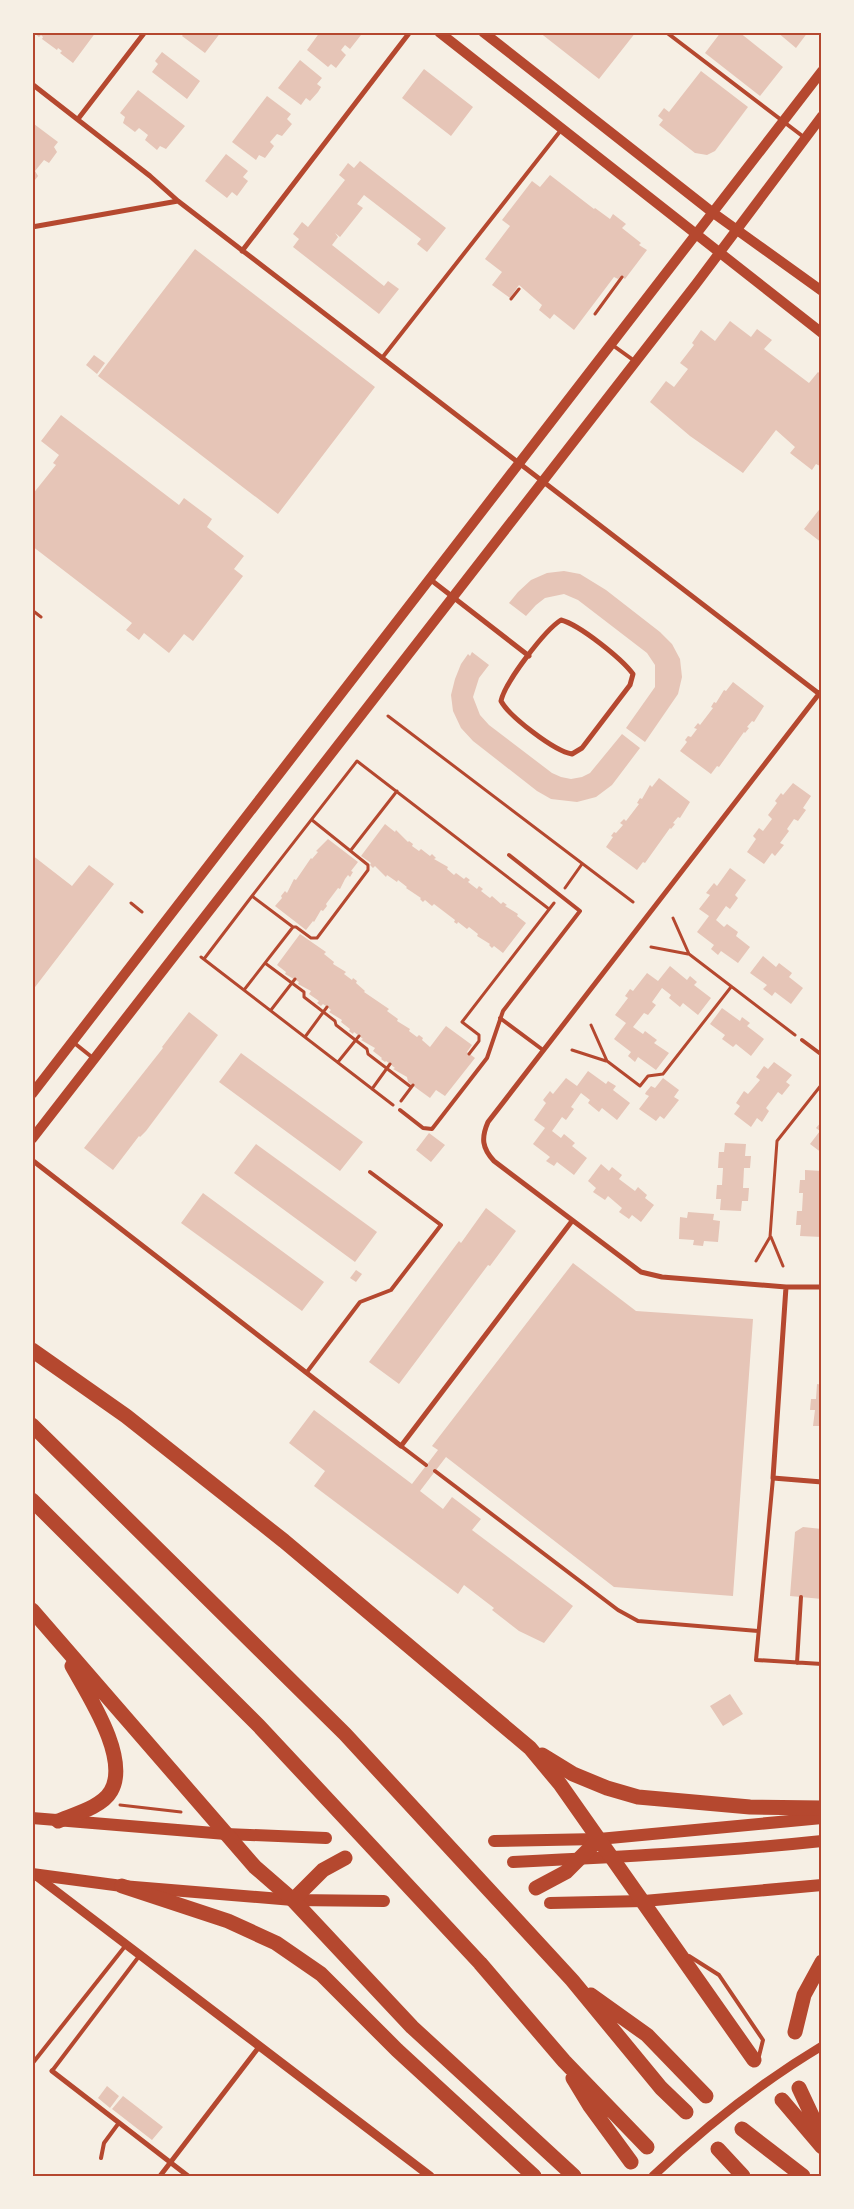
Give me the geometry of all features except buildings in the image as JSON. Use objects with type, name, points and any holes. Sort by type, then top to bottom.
[{"type":"highway","points":[[32,1350],[119,1410],[277,1536],[530,1748],[553,1774],[757,2058]]},
{"type":"highway","points":[[32,1425],[345,1734],[572,1980],[662,2088],[686,2112]]},
{"type":"highway","points":[[32,1500],[259,1726],[455,1937],[564,2061],[647,2147]]},
{"type":"highway","points":[[32,1610],[255,1867],[293,1900],[412,2027],[574,2176]]},
{"type":"highway","points":[[57,1639],[109,1736],[115,1769],[111,1790],[106,1797],[88,1808],[58,1821]]},
{"type":"highway","points":[[530,1748],[573,1774],[607,1788],[638,1797],[750,1807],[822,1808]]},
{"type":"highway","points":[[536,1888],[566,1872],[599,1839]]},
{"type":"highway","points":[[293,1900],[323,1870],[345,1858]]},
{"type":"highway","points":[[122,1886],[228,1921],[276,1943],[321,1974],[397,2050],[534,2176]]},
{"type":"highway","points":[[795,2032],[804,1995],[822,1962]]},
{"type":"highway","points":[[572,1980],[647,2035],[706,2096]]},
{"type":"highway","points":[[564,2061],[590,2106],[631,2162]]},
{"type":"highway","points":[[799,2088],[822,2137]]},
{"type":"highway","points":[[782,2100],[822,2147]]},
{"type":"highway","points":[[742,2129],[802,2176]]},
{"type":"highway","points":[[718,2149],[743,2176]]},
{"type":"main road","points":[[439,32],[822,334]]},
{"type":"main road","points":[[484,32],[712,212],[822,291]]},
{"type":"main road","points":[[32,1094],[431,580],[822,71]]},
{"type":"main road","points":[[32,1139],[636,362],[822,116]]},
{"type":"main road","points":[[32,1818],[226,1834],[326,1838]]},
{"type":"main road","points":[[494,1841],[599,1839],[822,1818]]},
{"type":"main road","points":[[513,1862],[613,1858],[752,1848],[822,1840]]},
{"type":"main road","points":[[32,1874],[122,1886],[293,1900],[384,1901]]},
{"type":"main road","points":[[550,1903],[644,1901],[822,1885]]},
{"type":"street","points":[[78,120],[145,32]]},
{"type":"street","points":[[242,251],[410,32]]},
{"type":"street","points":[[32,84],[242,251],[820,693],[488,1122],[482,1142],[486,1153],[494,1161],[641,1272],[662,1277],[786,1287],[822,1287]]},
{"type":"street","points":[[32,226],[178,201]]},
{"type":"street","points":[[431,580],[529,656]]},
{"type":"street","points":[[562,620],[575,626],[621,661],[633,674],[630,685],[577,752],[572,754],[558,749],[508,711],[501,701],[506,686],[529,656],[549,630],[562,620]]},
{"type":"street","points":[[32,1160],[401,1446],[572,1221]]},
{"type":"street","points":[[786,1287],[773,1478],[822,1482]]},
{"type":"street","points":[[32,1874],[430,2176]]},
{"type":"street","points":[[160,2176],[259,2046]]},
{"type":"street","points":[[653,2176],[716,2120],[794,2063],[822,2046]]},
{"type":"street","points":[[52,2071],[118,2124],[188,2176]]},
{"type":"lane","points":[[666,32],[805,138]]},
{"type":"lane","points":[[382,358],[563,128]]},
{"type":"lane","points":[[612,344],[636,362]]},
{"type":"lane","points":[[400,1110],[423,1128],[432,1130],[487,1058],[503,1011],[580,911],[509,855]]},
{"type":"lane","points":[[500,1018],[543,1050]]},
{"type":"lane","points":[[802,1040],[822,1055]]},
{"type":"lane","points":[[73,1042],[95,1060]]},
{"type":"lane","points":[[307,1372],[360,1302],[391,1290],[441,1225],[370,1172]]},
{"type":"lane","points":[[401,1446],[426,1465]]},
{"type":"lane","points":[[435,1471],[618,1610],[638,1621],[758,1631]]},
{"type":"lane","points":[[773,1478],[756,1660],[822,1664]]},
{"type":"lane","points":[[797,1663],[801,1597]]},
{"type":"lane","points":[[34,2062],[126,1945]]},
{"type":"lane","points":[[52,2071],[140,1955]]},
{"type":"lane","points":[[101,2158],[104,2143],[118,2124]]},
{"type":"path","points":[[595,314],[622,277]]},
{"type":"path","points":[[511,299],[518,289]]},
{"type":"path","points":[[32,610],[40,616]]},
{"type":"path","points":[[388,716],[633,902]]},
{"type":"path","points":[[265,963],[304,992],[304,997],[336,1020],[336,1025],[368,1049],[368,1054],[412,1086],[396,1107],[203,958],[357,761],[549,909]]},
{"type":"path","points":[[351,850],[397,791]]},
{"type":"path","points":[[252,896],[293,927],[296,927],[311,938],[317,938],[368,870],[368,865],[312,820]]},
{"type":"path","points":[[469,1054],[479,1041],[479,1035],[462,1022],[560,896],[582,864]]},
{"type":"path","points":[[131,903],[142,912]]},
{"type":"path","points":[[673,918],[689,954],[797,1036]]},
{"type":"path","points":[[244,990],[293,927]]},
{"type":"path","points":[[651,948],[689,954]]},
{"type":"path","points":[[271,1010],[295,979]]},
{"type":"path","points":[[572,1050],[607,1061],[640,1086],[648,1076],[663,1074],[731,987]]},
{"type":"path","points":[[305,1037],[327,1007]]},
{"type":"path","points":[[591,1025],[607,1061]]},
{"type":"path","points":[[338,1062],[359,1036]]},
{"type":"path","points":[[372,1088],[390,1064]]},
{"type":"path","points":[[756,1261],[770,1236],[777,1141],[822,1084]]},
{"type":"path","points":[[770,1236],[783,1266]]},
{"type":"path","points":[[115,1805],[182,1812]]}]
